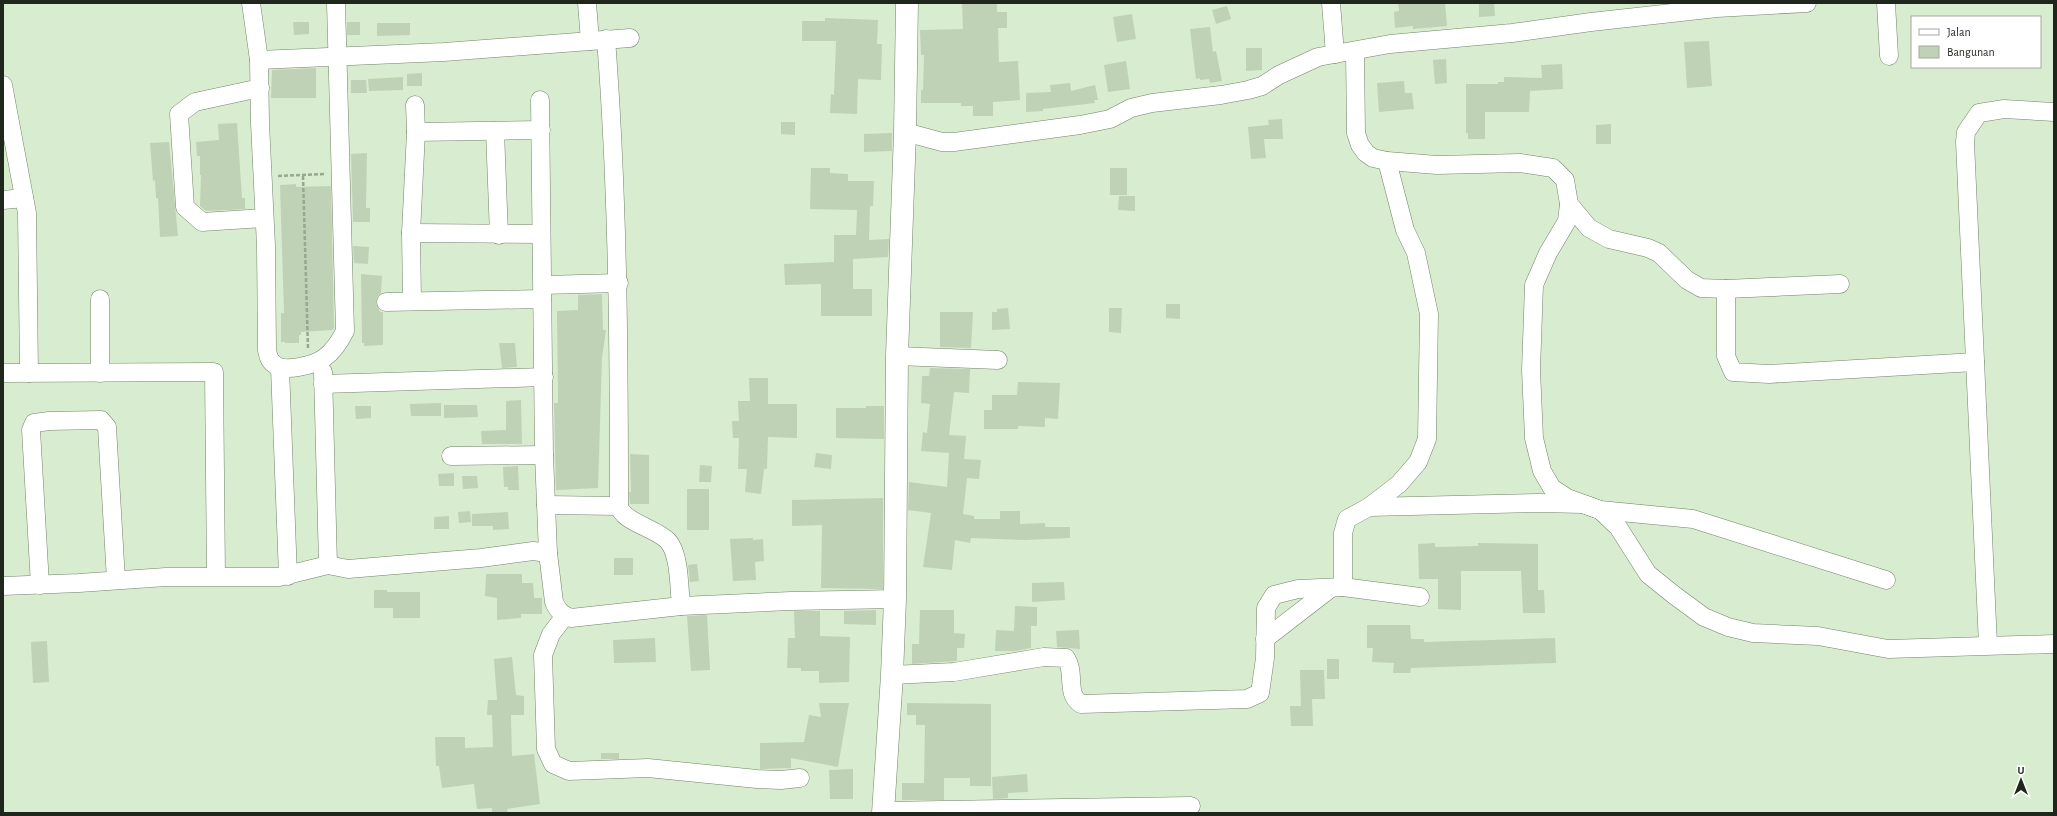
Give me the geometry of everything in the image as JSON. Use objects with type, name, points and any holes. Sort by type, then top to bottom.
[{"type":"main road","points":[[883,812],[892,675],[895,599],[897,356],[905,132],[907,3]]},
{"type":"street","points":[[252,3],[259,60],[267,350],[269,358],[280,368],[316,363],[332,351],[345,331],[339,57],[336,3]]},
{"type":"street","points":[[587,3],[598,40],[612,110],[619,283],[619,506],[623,514],[668,541],[676,556],[681,606]]},
{"type":"street","points":[[1331,3],[1335,54]]},
{"type":"street","points":[[905,132],[942,142],[954,142],[1080,125],[1110,119],[1131,108],[1152,103],[1221,96],[1248,90],[1262,86],[1318,57],[1355,52],[1390,44],[1512,33],[1591,22],[1717,8],[1807,3]]},
{"type":"street","points":[[1886,3],[1889,56]]},
{"type":"street","points":[[259,60],[444,52],[630,38]]},
{"type":"street","points":[[1355,52],[1356,133],[1360,145],[1366,153],[1373,158],[1387,161],[1437,165],[1520,163],[1553,168],[1565,180],[1569,204],[1567,222],[1548,253],[1534,285],[1531,370],[1534,438],[1542,471],[1552,488],[1567,498],[1600,510],[1618,528],[1648,574],[1704,617],[1728,627],[1753,633],[1818,636],[1888,649],[2054,644]]},
{"type":"street","points":[[3,85],[27,213],[29,373]]},
{"type":"street","points":[[260,88],[195,102],[179,114],[180,150],[185,207],[202,222],[264,218]]},
{"type":"street","points":[[540,100],[544,455],[548,554],[554,602],[557,610],[565,616],[571,618],[681,606],[791,601],[895,599]]},
{"type":"street","points":[[412,300],[412,233],[416,132],[415,105]]},
{"type":"street","points":[[1988,645],[1966,132],[1979,113],[2004,109],[2054,112]]},
{"type":"street","points":[[416,132],[541,130]]},
{"type":"street","points":[[495,131],[499,235]]},
{"type":"street","points":[[1265,639],[1337,587],[1343,533],[1347,519],[1369,506],[1399,484],[1418,462],[1427,439],[1428,314],[1416,252],[1405,230],[1387,161]]},
{"type":"street","points":[[3,200],[24,198]]},
{"type":"street","points":[[1569,204],[1589,228],[1609,239],[1648,248],[1659,253],[1687,280],[1701,288],[1726,289],[1840,284]]},
{"type":"street","points":[[412,233],[499,235],[541,234]]},
{"type":"street","points":[[386,302],[542,292],[619,283]]},
{"type":"street","points":[[1726,289],[1726,356],[1733,372],[1769,374],[1975,362]]},
{"type":"street","points":[[100,299],[100,373]]},
{"type":"street","points":[[897,356],[998,360]]},
{"type":"street","points":[[316,363],[323,384],[328,565]]},
{"type":"street","points":[[280,368],[288,576]]},
{"type":"street","points":[[3,373],[214,372],[216,576]]},
{"type":"street","points":[[323,384],[544,377]]},
{"type":"street","points":[[40,585],[31,430],[34,423],[49,421],[101,420],[107,427],[116,580]]},
{"type":"street","points":[[451,456],[544,455]]},
{"type":"street","points":[[1369,506],[1539,503],[1583,504],[1600,510],[1693,519],[1886,580]]},
{"type":"street","points":[[546,505],[619,506]]},
{"type":"street","points":[[3,586],[216,576],[288,576],[328,565],[348,569],[481,558],[533,552],[548,554]]},
{"type":"street","points":[[892,675],[954,672],[1044,657],[1057,657],[1066,658],[1070,665],[1072,692],[1075,700],[1081,704],[1247,699],[1260,693],[1265,658],[1266,608],[1274,595],[1298,589],[1337,587],[1420,597]]},
{"type":"street","points":[[565,616],[551,634],[543,655],[546,749],[552,764],[569,771],[648,768],[757,779],[781,780],[800,778]]},
{"type":"street","points":[[883,812],[1038,812],[1191,806]]},
{"type":"path","points":[[262,176],[341,174]]},
{"type":"path","points":[[303,176],[316,363]]},
{"type":"building","points":[[962,3],[997,3],[997,12],[1007,12],[1007,28],[998,28],[999,62],[1018,61],[1020,100],[993,102],[993,116],[973,116],[973,106],[961,106],[961,103],[921,103],[924,55],[921,55],[920,30],[963,29]]},
{"type":"building","points":[[1398,3],[1445,3],[1447,26],[1413,29],[1413,26],[1395,28],[1394,12],[1399,11]]},
{"type":"building","points":[[1479,3],[1494,3],[1495,16],[1479,17]]},
{"type":"building","points":[[1227,6],[1231,19],[1216,24],[1212,10]]},
{"type":"building","points":[[1132,14],[1136,39],[1117,42],[1113,17]]},
{"type":"building","points":[[825,18],[878,20],[877,44],[882,44],[881,80],[858,79],[857,114],[830,113],[831,94],[834,95],[836,41],[802,41],[802,21],[825,21]]},
{"type":"building","points":[[293,22],[309,22],[309,34],[294,35]]},
{"type":"building","points":[[347,22],[360,22],[360,35],[347,35]]},
{"type":"building","points":[[377,23],[410,23],[410,35],[377,36]]},
{"type":"building","points":[[1210,27],[1213,52],[1216,51],[1222,81],[1210,83],[1209,79],[1196,79],[1190,29]]},
{"type":"building","points":[[1709,41],[1712,86],[1687,88],[1684,42]]},
{"type":"building","points":[[1246,48],[1262,48],[1262,70],[1246,71]]},
{"type":"building","points":[[1446,59],[1447,83],[1435,84],[1433,60]]},
{"type":"building","points":[[1126,61],[1130,89],[1108,92],[1104,65]]},
{"type":"building","points":[[1562,64],[1563,89],[1530,91],[1529,112],[1485,112],[1485,139],[1468,139],[1468,133],[1466,133],[1466,84],[1498,84],[1498,82],[1504,82],[1504,77],[1542,78],[1541,65]]},
{"type":"building","points":[[316,68],[316,98],[271,98],[272,70]]},
{"type":"building","points":[[422,73],[422,86],[407,86],[407,74]]},
{"type":"building","points":[[403,77],[403,90],[369,91],[368,79]]},
{"type":"building","points":[[351,80],[366,80],[367,93],[351,93]]},
{"type":"building","points":[[1404,81],[1405,93],[1412,93],[1414,109],[1379,112],[1377,83]]},
{"type":"building","points":[[1070,83],[1071,91],[1095,85],[1098,100],[1094,100],[1095,103],[1043,109],[1043,111],[1026,112],[1026,93],[1051,92],[1050,85]]},
{"type":"building","points":[[1282,119],[1283,139],[1264,139],[1266,158],[1251,159],[1248,127],[1269,125],[1268,120]]},
{"type":"building","points":[[781,122],[795,122],[795,135],[781,134]]},
{"type":"building","points":[[237,123],[242,198],[245,198],[245,209],[206,211],[200,206],[200,156],[197,156],[196,142],[219,140],[218,124]]},
{"type":"building","points":[[1611,124],[1611,144],[1596,144],[1596,125]]},
{"type":"building","points":[[892,133],[892,151],[864,152],[864,134]]},
{"type":"building","points":[[169,142],[178,236],[160,237],[158,198],[156,198],[155,180],[153,181],[150,143]]},
{"type":"building","points":[[367,153],[366,208],[370,208],[370,222],[353,222],[351,154]]},
{"type":"building","points":[[811,168],[830,168],[830,173],[848,174],[848,181],[874,181],[873,206],[870,206],[869,240],[889,239],[888,257],[853,259],[853,289],[872,289],[872,316],[821,316],[821,284],[785,285],[784,264],[834,262],[834,235],[856,235],[857,210],[810,209]]},
{"type":"building","points":[[1110,168],[1127,168],[1127,195],[1110,195]]},
{"type":"building","points":[[296,184],[296,187],[331,186],[334,328],[332,330],[301,332],[301,335],[299,335],[299,343],[285,343],[281,342],[281,313],[284,313],[280,185]]},
{"type":"building","points":[[1119,196],[1135,196],[1135,211],[1118,210]]},
{"type":"building","points":[[353,246],[369,247],[368,264],[354,263]]},
{"type":"building","points":[[361,274],[382,276],[381,293],[377,297],[376,303],[380,312],[383,312],[383,345],[364,346],[364,343],[362,343]]},
{"type":"building","points":[[602,294],[603,330],[606,330],[602,358],[598,488],[556,490],[554,403],[558,403],[557,311],[578,310],[578,295]]},
{"type":"building","points":[[1166,304],[1180,304],[1180,319],[1166,318]]},
{"type":"building","points":[[1008,308],[1010,329],[992,330],[992,312],[997,312],[997,309]]},
{"type":"building","points":[[1109,308],[1122,308],[1121,333],[1109,332]]},
{"type":"building","points":[[940,312],[973,312],[971,348],[940,347]]},
{"type":"building","points":[[499,343],[515,343],[517,367],[502,368]]},
{"type":"building","points":[[930,368],[970,369],[969,393],[954,392],[949,435],[966,436],[964,459],[981,460],[979,479],[967,478],[963,514],[974,516],[974,519],[1000,519],[1000,511],[1020,511],[1020,524],[1045,523],[1045,527],[1070,527],[1070,538],[1025,540],[971,538],[970,543],[955,540],[952,570],[923,567],[931,513],[908,510],[909,482],[947,487],[949,453],[921,451],[923,432],[927,433],[930,404],[921,403],[922,376],[929,376]]},
{"type":"building","points":[[749,378],[768,378],[768,404],[797,404],[797,438],[768,437],[767,469],[764,469],[761,494],[745,492],[747,469],[738,469],[739,438],[733,438],[732,421],[739,421],[738,401],[750,401]]},
{"type":"building","points":[[1018,382],[1060,383],[1058,419],[1045,418],[1045,427],[1018,426],[1018,429],[984,429],[984,410],[992,410],[992,395],[1017,395]]},
{"type":"building","points":[[521,400],[522,444],[482,444],[481,431],[506,430],[506,401]]},
{"type":"building","points":[[441,403],[441,416],[411,416],[410,404]]},
{"type":"building","points":[[444,405],[477,405],[478,417],[444,418]]},
{"type":"building","points":[[355,406],[371,406],[371,418],[356,419]]},
{"type":"building","points":[[866,406],[884,406],[884,439],[836,438],[836,408],[866,408]]},
{"type":"building","points":[[816,453],[832,455],[831,469],[814,467]]},
{"type":"building","points":[[630,454],[649,455],[649,504],[630,504]]},
{"type":"building","points":[[700,465],[712,466],[711,482],[699,482]]},
{"type":"building","points":[[518,466],[519,490],[508,490],[508,487],[504,487],[503,467]]},
{"type":"building","points":[[454,473],[454,486],[439,486],[438,474]]},
{"type":"building","points":[[462,476],[477,476],[478,488],[463,489]]},
{"type":"building","points":[[687,489],[709,489],[709,530],[687,530]]},
{"type":"building","points":[[883,498],[883,589],[821,588],[822,525],[792,526],[792,500]]},
{"type":"building","points":[[470,511],[471,522],[459,523],[458,512]]},
{"type":"building","points":[[508,512],[509,529],[493,530],[493,526],[472,526],[472,514]]},
{"type":"building","points":[[449,516],[449,529],[434,529],[434,517]]},
{"type":"building","points":[[753,538],[753,540],[763,539],[764,561],[755,562],[756,580],[733,581],[730,539]]},
{"type":"building","points":[[1435,543],[1435,547],[1478,546],[1478,543],[1538,544],[1538,590],[1544,590],[1545,613],[1523,613],[1521,571],[1461,571],[1461,610],[1438,609],[1438,579],[1419,579],[1418,544]]},
{"type":"building","points":[[614,558],[633,558],[633,575],[614,575]]},
{"type":"building","points":[[697,564],[699,581],[690,582],[688,565]]},
{"type":"building","points":[[486,574],[522,574],[522,583],[533,583],[534,598],[542,598],[542,614],[521,614],[521,618],[497,620],[497,598],[485,596]]},
{"type":"building","points":[[1064,582],[1065,600],[1032,602],[1032,583]]},
{"type":"building","points":[[374,590],[387,590],[387,592],[420,592],[420,618],[393,618],[393,608],[374,608]]},
{"type":"building","points":[[1015,606],[1037,607],[1037,626],[1031,626],[1031,648],[1015,651],[995,651],[996,630],[1014,631]]},
{"type":"building","points":[[876,610],[876,625],[844,624],[844,611]]},
{"type":"building","points":[[920,610],[954,610],[954,633],[965,634],[964,648],[957,648],[957,661],[912,664],[912,644],[919,644]]},
{"type":"building","points":[[794,611],[820,611],[820,636],[850,637],[849,682],[819,683],[819,671],[801,671],[801,668],[787,668],[788,638],[795,638]]},
{"type":"building","points":[[707,615],[710,670],[691,671],[687,616]]},
{"type":"building","points":[[1367,625],[1410,625],[1411,639],[1424,639],[1424,642],[1555,638],[1556,663],[1411,668],[1410,673],[1393,673],[1394,663],[1372,662],[1373,648],[1367,648]]},
{"type":"building","points":[[1079,630],[1080,649],[1057,647],[1056,631]]},
{"type":"building","points":[[655,638],[656,662],[614,663],[613,640]]},
{"type":"building","points":[[47,641],[49,682],[33,683],[31,642]]},
{"type":"building","points":[[512,657],[516,695],[524,696],[524,715],[511,715],[512,756],[534,754],[540,804],[507,809],[508,813],[492,813],[492,808],[477,809],[474,784],[442,788],[439,766],[436,766],[435,737],[465,737],[465,748],[493,747],[492,715],[487,715],[488,700],[497,700],[494,659]]},
{"type":"building","points":[[1327,659],[1339,659],[1339,679],[1327,679]]},
{"type":"building","points":[[1300,670],[1324,670],[1325,699],[1312,699],[1313,726],[1291,726],[1290,706],[1301,706]]},
{"type":"building","points":[[819,703],[849,703],[838,767],[791,758],[791,768],[760,769],[760,743],[804,742],[809,715],[821,717]]},
{"type":"building","points":[[907,703],[991,704],[991,786],[970,786],[970,778],[944,778],[944,800],[902,800],[902,783],[924,783],[925,725],[916,725],[916,715],[907,715]]},
{"type":"building","points":[[601,753],[619,753],[619,759],[601,759]]},
{"type":"building","points":[[853,769],[853,799],[830,799],[829,770]]},
{"type":"building","points":[[1027,774],[1028,792],[1008,793],[1008,798],[993,799],[992,777]]}]
